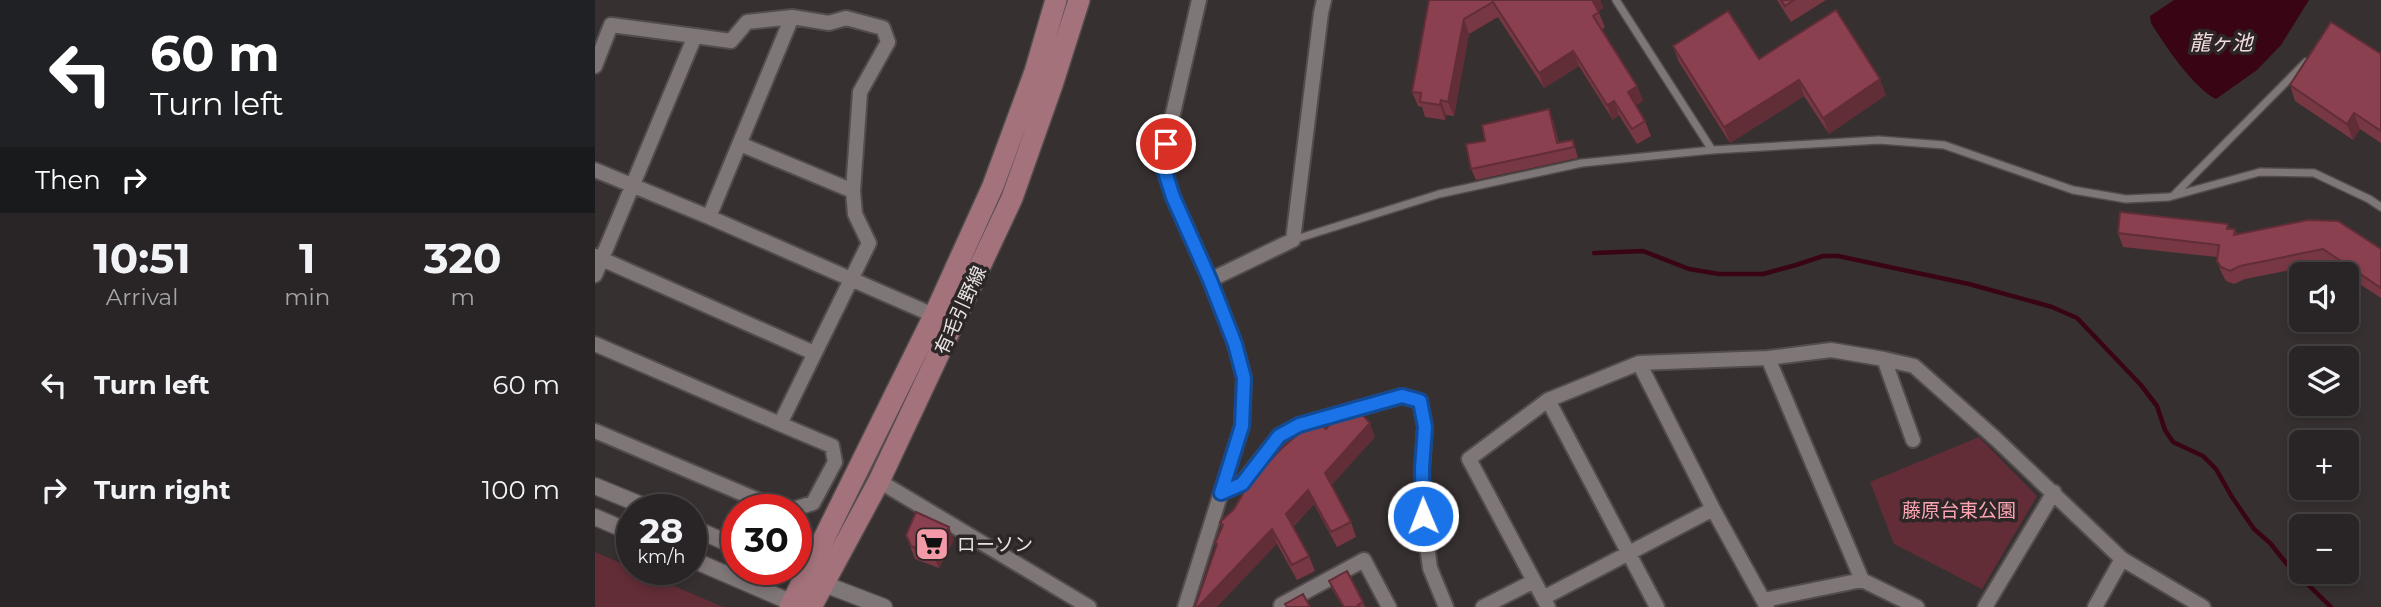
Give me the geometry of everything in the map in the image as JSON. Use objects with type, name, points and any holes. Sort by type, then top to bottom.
[{"type":"main road","name":"有毛引野線","points":[[812,561],[934,316],[993,186],[1035,72],[1056,0]]},
{"type":"main road","name":"有毛引野線","points":[[812,567],[879,481],[954,324],[1012,198],[1079,0]]},
{"type":"main road","name":"有毛引野線","points":[[799,606],[803,585]]},
{"type":"street","points":[[1185,607],[1242,426],[1244,378],[1235,344],[1165,172],[1166,144],[1199,0]]},
{"type":"street","points":[[1210,280],[1293,240],[1324,0]]},
{"type":"street","points":[[709,217],[792,17]]},
{"type":"street","points":[[595,66],[611,25],[731,41],[747,22],[792,17],[829,23],[846,18],[883,28],[888,42],[860,92],[853,191],[855,214],[869,243],[780,424]]},
{"type":"street","points":[[595,275],[598,258],[632,186],[695,36]]},
{"type":"street","points":[[740,144],[853,191]]},
{"type":"street","points":[[595,170],[954,324]]},
{"type":"street","points":[[598,258],[814,353]]},
{"type":"street","points":[[595,344],[832,446],[835,462],[812,503]]},
{"type":"street","points":[[1713,509],[1629,553],[1546,603],[1469,459],[1548,400],[1639,363],[1768,358],[1831,350],[1884,359],[1914,366],[2054,492],[2122,559],[2203,607]]},
{"type":"street","points":[[1768,358],[1862,580]]},
{"type":"street","points":[[1884,359],[1913,440]]},
{"type":"street","points":[[1639,363],[1765,604],[1862,580],[1917,607]]},
{"type":"street","points":[[1221,493],[1242,484],[1279,436],[1299,425],[1402,396],[1420,401],[1425,427],[1423,516],[1430,568],[1446,607]]},
{"type":"street","points":[[1548,400],[1657,607]]},
{"type":"street","points":[[595,431],[744,494]]},
{"type":"street","points":[[879,481],[1089,607]]},
{"type":"street","points":[[595,486],[616,495]]},
{"type":"street","points":[[1985,607],[2054,492]]},
{"type":"street","points":[[595,517],[616,526]]},
{"type":"street","points":[[1281,605],[1364,559],[1389,607]]},
{"type":"street","points":[[2095,607],[2122,559]]},
{"type":"street","points":[[707,566],[799,606]]},
{"type":"street","points":[[812,580],[884,607]]},
{"type":"street","points":[[1483,607],[1534,581]]},
{"type":"lane","points":[[1615,0],[1712,150]]},
{"type":"lane","points":[[2173,195],[2306,62]]},
{"type":"lane","points":[[1293,240],[1439,194],[1582,163],[1712,150],[1879,140],[1944,145],[2073,190],[2126,200],[2173,195],[2260,172],[2314,173],[2381,207]]},
{"type":"green space","name":"藤原台東公園","points":[[1979,437],[2037,496],[1982,589],[1894,544],[1870,482]]},
{"type":"green space","points":[[595,552],[616,561],[616,585],[672,585],[723,607],[595,607]]},
{"type":"water","name":"龍ヶ池","points":[[2174,0],[2309,0],[2281,45],[2257,70],[2216,99],[2189,76],[2151,23],[2150,16]]},
{"type":"building","points":[[1429,0],[1592,0],[1599,12],[1593,16],[1637,86],[1628,92],[1645,121],[1632,129],[1614,101],[1607,105],[1573,51],[1539,73],[1493,2],[1464,19],[1448,102],[1441,100],[1440,105],[1420,102],[1421,93],[1412,92]]},
{"type":"building","points":[[1781,0],[1794,0],[1785,6]]},
{"type":"building","points":[[1836,10],[1880,79],[1823,118],[1799,80],[1724,127],[1673,46],[1728,11],[1759,59]]},
{"type":"building","points":[[2331,22],[2381,54],[2381,131],[2354,113],[2347,124],[2290,85]]},
{"type":"building","points":[[1549,109],[1557,143],[1573,140],[1574,147],[1471,169],[1466,144],[1485,141],[1482,125]]},
{"type":"building","points":[[2120,212],[2228,224],[2227,229],[2235,229],[2234,235],[2308,220],[2338,221],[2381,249],[2381,288],[2359,273],[2359,262],[2342,262],[2323,249],[2240,266],[2230,271],[2221,267],[2217,261],[2219,245],[2118,233]]},
{"type":"building","points":[[1357,409],[1370,423],[1325,473],[1351,522],[1331,532],[1308,490],[1286,514],[1309,556],[1292,565],[1272,529],[1198,607],[1195,607],[1223,525],[1220,522],[1234,509],[1249,483],[1281,449],[1315,419],[1326,429],[1340,412]]},
{"type":"building","points":[[916,512],[949,527],[934,556],[911,546],[906,535]]},
{"type":"building","points":[[1347,571],[1363,602],[1359,607],[1344,607],[1329,581]]},
{"type":"building","points":[[1303,594],[1310,607],[1287,607],[1285,604]]},
{"type":"waterway","points":[[1594,253],[1643,251],[1689,269],[1719,274],[1763,274],[1823,256],[1838,256],[1969,284],[2052,307],[2077,318],[2140,384],[2157,406],[2165,430],[2173,442],[2203,456],[2216,469],[2254,529],[2331,607]]},
{"type":"place","name":"ローソン","points":[[932,544]]},
{"type":"route","points":[[1166,144],[1165,172],[1173,197],[1210,280],[1235,344],[1244,378],[1242,426],[1221,493],[1242,484],[1279,436],[1299,425],[1402,396],[1420,401],[1425,427],[1423,516]]}]
